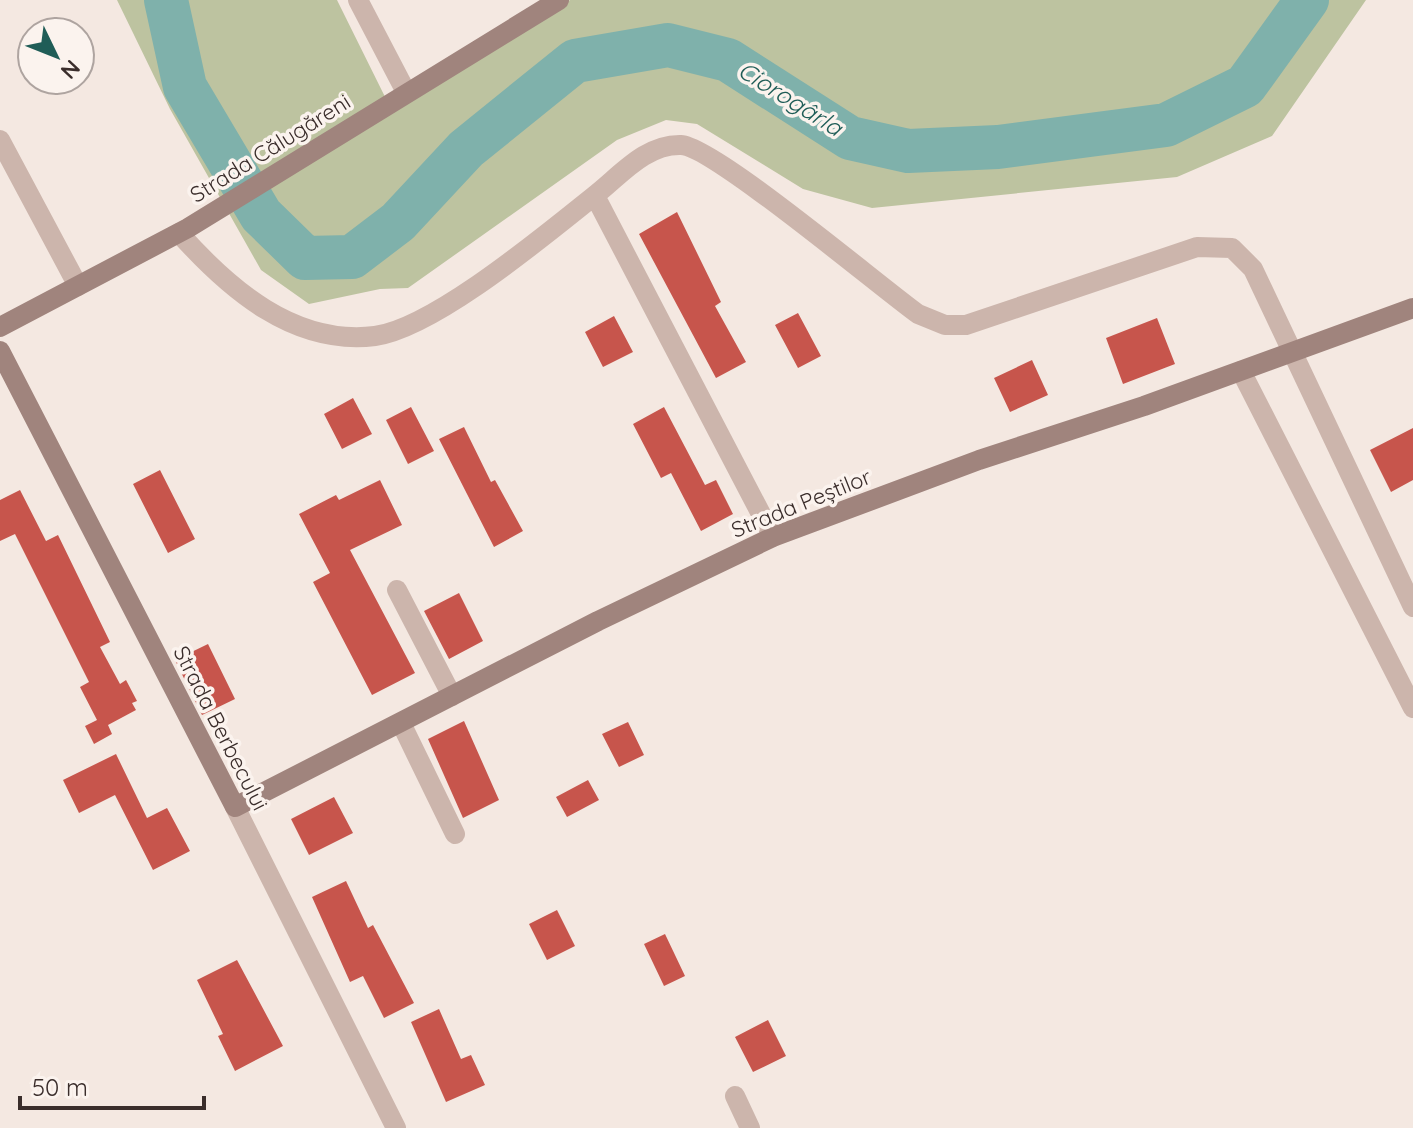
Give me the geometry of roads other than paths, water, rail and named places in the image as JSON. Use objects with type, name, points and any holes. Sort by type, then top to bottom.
[{"type":"street","points":[[358,0],[406,92]]},
{"type":"street","name":"Strada Călugăreni","points":[[0,327],[184,230],[559,0]]},
{"type":"street","points":[[0,140],[78,286]]},
{"type":"street","points":[[184,230],[246,298],[281,319],[317,331],[376,336],[414,324],[465,294],[595,196],[637,159],[662,148],[683,145],[705,154],[738,176],[918,314],[945,325],[966,325],[1197,247],[1232,248],[1253,269],[1289,352],[1413,607]]},
{"type":"street","points":[[595,196],[773,537]]},
{"type":"street","name":"Strada Peștilor","points":[[235,807],[773,537],[979,460],[1241,371],[1413,308]]},
{"type":"street","name":"Strada Berbecului","points":[[0,351],[396,1128]]},
{"type":"street","points":[[1241,371],[1413,708]]},
{"type":"street","points":[[397,590],[452,696]]},
{"type":"street","points":[[401,723],[455,834]]},
{"type":"street","points":[[735,1096],[750,1128]]},
{"type":"waterway","name":"Ciorogârla","points":[[166,0],[185,87],[261,215],[305,258],[352,257],[398,222],[466,149],[575,61],[668,45],[728,60],[850,138],[908,151],[998,147],[1166,125],[1245,86],[1307,0]]}]
